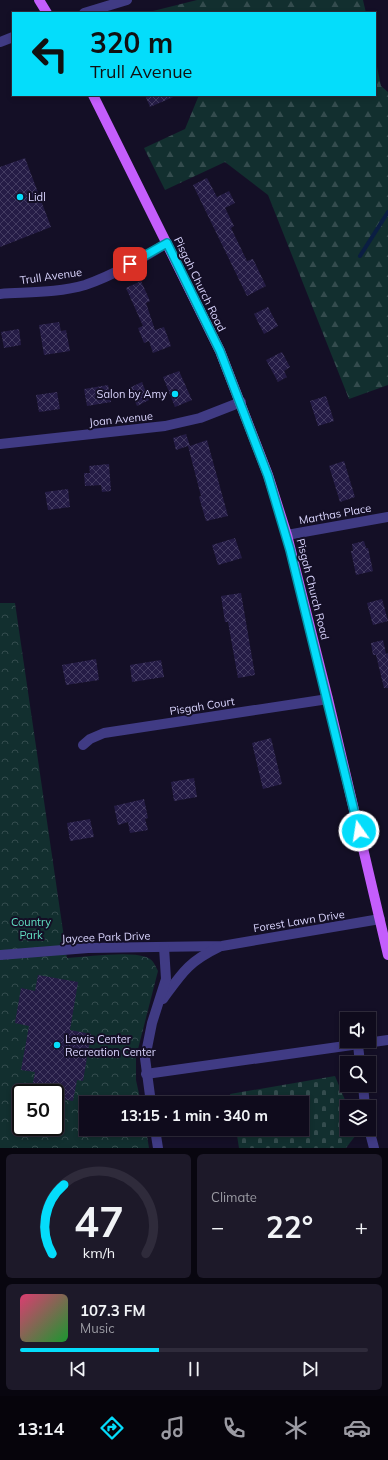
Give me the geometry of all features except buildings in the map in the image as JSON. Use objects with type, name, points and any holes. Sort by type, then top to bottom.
[{"type":"main road","points":[[39,0],[46,12]]},
{"type":"main road","name":"Pisgah Church Road","points":[[94,96],[220,351],[241,402],[268,476],[287,535],[328,699],[388,954]]},
{"type":"street","points":[[87,12],[127,0]]},
{"type":"street","points":[[0,42],[12,37]]},
{"type":"street","name":"Trull Avenue","points":[[0,294],[69,288],[84,285],[106,277],[167,243]]},
{"type":"street","name":"Joan Avenue","points":[[0,444],[165,426],[200,418],[241,402]]},
{"type":"street","name":"Marthas Place","points":[[287,535],[388,518]]},
{"type":"street","name":"Pisgah Court","points":[[83,745],[90,739],[104,733],[328,699]]},
{"type":"street","name":"Forest Lawn Drive","points":[[150,1096],[146,1074],[148,1040],[166,979],[164,947],[222,946],[380,919]]},
{"type":"street","name":"Forest Lawn Drive","points":[[159,1004],[188,966],[200,956],[222,946]]},
{"type":"street","name":"Jaycee Park Drive","points":[[0,955],[88,948],[164,947]]},
{"type":"street","points":[[376,1042],[388,1040]]},
{"type":"street","points":[[146,1074],[340,1047]]},
{"type":"street","points":[[156,1136],[158,1148]]},
{"type":"street","points":[[370,1136],[374,1148]]},
{"type":"green space","points":[[197,0],[363,0],[366,12],[149,12]]},
{"type":"green space","points":[[376,62],[381,86],[388,92],[388,385],[349,399],[268,195],[225,162],[165,190],[144,148],[185,129],[199,96],[376,96]]},
{"type":"green space","name":"Country Park","points":[[0,603],[15,603],[67,958],[118,954],[138,955],[146,957],[154,962],[158,971],[136,1057],[136,1080],[139,1096],[79,1096],[79,1136],[147,1136],[149,1148],[0,1148]]},
{"type":"green space","points":[[335,1076],[340,1088],[340,1092],[342,1092],[345,1100],[340,1100],[340,1136],[355,1136],[346,1148],[239,1148],[237,1136],[309,1136],[309,1096],[230,1096],[230,1094]]},
{"type":"waterway","points":[[360,256],[388,212]]},
{"type":"place","name":"Lidl","points":[[20,197]]},
{"type":"place","name":"Salon by Amy","points":[[175,394]]},
{"type":"place","name":"Lewis Center Recreation Center","points":[[57,1045]]},
{"type":"route","points":[[130,264],[167,243],[231,376],[268,476],[287,535],[359,831]]}]
